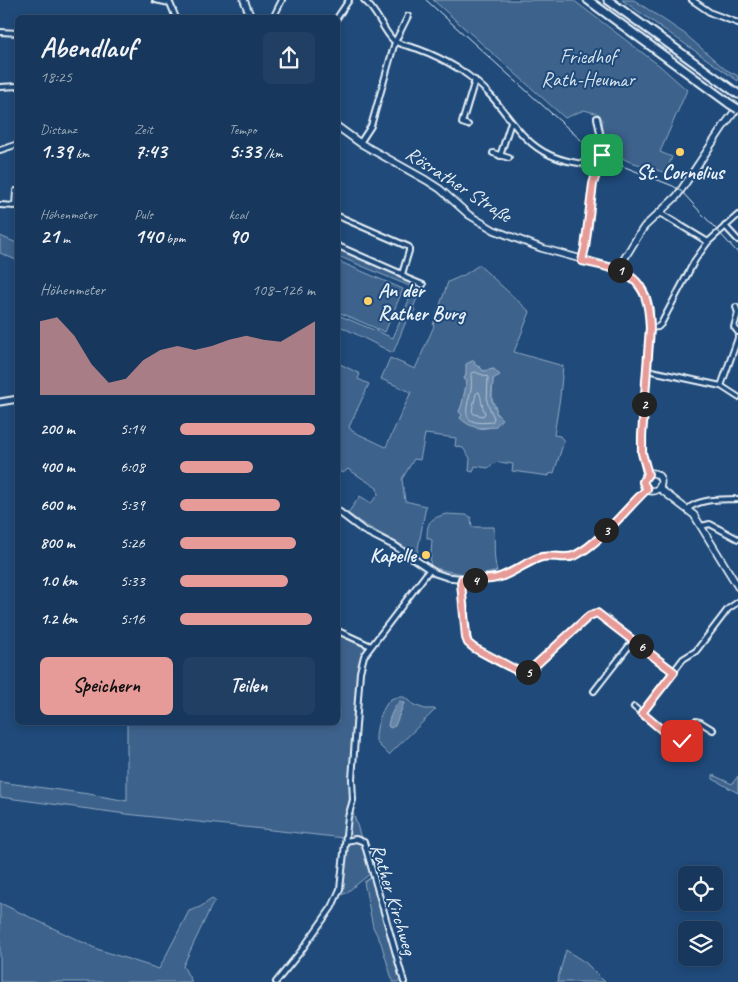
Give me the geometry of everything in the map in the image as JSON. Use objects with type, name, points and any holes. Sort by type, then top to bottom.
[{"type":"highway","points":[[588,0],[738,108]]},
{"type":"highway","points":[[608,0],[738,94]]},
{"type":"main road","points":[[244,0],[249,15]]},
{"type":"main road","points":[[618,269],[644,228],[677,196],[723,127],[738,108]]},
{"type":"main road","name":"Rösrather Straße","points":[[340,128],[360,143],[426,180],[469,215],[494,230],[540,248],[582,261],[618,269],[636,282],[644,291],[649,308],[650,328],[642,453],[648,474]]},
{"type":"main road","points":[[648,474],[656,474],[660,477],[661,483],[659,488],[652,491],[647,489],[643,482],[648,474]]},
{"type":"main road","points":[[659,488],[688,509],[701,526],[738,587]]},
{"type":"street","points":[[154,0],[170,2],[175,15]]},
{"type":"street","points":[[274,15],[282,0]]},
{"type":"street","points":[[339,15],[349,0]]},
{"type":"street","points":[[364,0],[374,11],[395,42],[440,58],[474,80],[492,97],[528,140],[550,155],[569,161],[599,166]]},
{"type":"street","points":[[692,0],[711,13],[738,23]]},
{"type":"street","points":[[360,143],[372,126],[395,42],[408,16]]},
{"type":"street","points":[[0,32],[15,33]]},
{"type":"street","points":[[468,125],[462,123],[474,80]]},
{"type":"street","points":[[0,87],[15,86]]},
{"type":"street","points":[[582,261],[593,184],[603,148],[597,118]]},
{"type":"street","points":[[500,156],[511,122]]},
{"type":"street","points":[[0,150],[15,145]]},
{"type":"street","points":[[493,154],[509,158]]},
{"type":"street","points":[[0,205],[15,206]]},
{"type":"street","points":[[660,213],[708,242]]},
{"type":"street","points":[[650,328],[658,327],[661,324],[692,264],[708,242],[738,215]]},
{"type":"street","points":[[340,217],[409,248],[402,274]]},
{"type":"street","points":[[725,226],[738,240]]},
{"type":"street","points":[[340,247],[402,274],[406,278],[422,285]]},
{"type":"street","points":[[736,308],[738,314],[734,327],[738,332]]},
{"type":"street","points":[[721,386],[738,338]]},
{"type":"street","points":[[647,370],[721,386],[738,397]]},
{"type":"street","points":[[0,402],[15,400]]},
{"type":"street","points":[[340,513],[363,530],[395,546],[441,576],[487,580],[500,577],[530,561],[547,555],[575,556],[596,540],[647,489]]},
{"type":"street","points":[[688,509],[691,505],[700,502],[738,499]]},
{"type":"street","points":[[701,526],[710,524],[738,539]]},
{"type":"street","points":[[276,982],[301,951],[337,899],[340,889],[348,817],[352,800],[360,672],[364,656],[430,570]]},
{"type":"street","points":[[462,579],[468,643],[516,670],[527,673],[593,613],[601,615],[674,672]]},
{"type":"street","points":[[642,713],[683,659],[696,651],[728,609],[738,602]]},
{"type":"street","points":[[340,632],[371,646]]},
{"type":"street","points":[[594,691],[634,641]]},
{"type":"street","points":[[634,707],[662,730],[682,741],[695,721],[713,730]]},
{"type":"street","name":"Rather Kirchweg","points":[[346,841],[356,839],[364,842],[404,982]]},
{"type":"green space","name":"Friedhof Rath-Heumar","points":[[433,0],[573,0],[660,66],[687,90],[660,152],[672,157],[666,173],[628,161],[605,149],[602,119],[599,114],[584,110],[565,118]]},
{"type":"green space","points":[[622,0],[634,0],[685,34],[725,69],[738,76],[738,81]]},
{"type":"green space","points":[[0,236],[15,242],[15,260],[0,253]]},
{"type":"green space","points":[[340,250],[422,286],[413,308],[415,309],[412,315],[409,314],[393,353],[340,326],[340,316],[393,338],[414,288],[340,257]]},
{"type":"green space","name":"An der Rather Burg","points":[[340,262],[403,289],[385,332],[340,313]]},
{"type":"green space","points":[[479,265],[530,312],[514,352],[563,366],[554,435],[560,436],[564,441],[554,473],[549,474],[549,476],[512,471],[513,464],[499,462],[494,463],[488,468],[475,466],[473,472],[469,471],[470,458],[463,448],[455,446],[456,438],[425,434],[420,460],[414,459],[402,479],[405,501],[426,506],[417,554],[360,522],[348,513],[360,496],[371,503],[378,495],[377,488],[348,469],[343,473],[340,472],[340,364],[360,374],[358,379],[369,384],[349,427],[352,431],[386,447],[411,392],[381,379],[390,358],[415,369],[434,326],[448,282],[464,275]],"holes":[[[471,362],[483,371],[494,369],[499,374],[493,379],[492,399],[496,413],[501,419],[495,427],[478,429],[460,418],[462,415],[459,412],[467,381],[464,379],[467,364]]]},
{"type":"green space","points":[[446,514],[471,517],[472,527],[494,527],[497,571],[463,574],[430,566],[432,540],[427,538],[429,524],[436,517]]},
{"type":"green space","points":[[340,636],[366,648],[359,665],[357,678],[349,804],[344,838],[126,814],[0,797],[0,782],[127,801],[127,725],[340,725]]},
{"type":"green space","points":[[396,697],[404,697],[414,705],[425,709],[436,709],[389,755],[376,742],[378,725],[387,703]]},
{"type":"green space","points":[[713,775],[732,784],[738,776],[738,793],[713,779]]},
{"type":"green space","points":[[351,812],[353,812],[361,838],[353,836],[348,838]]},
{"type":"green space","points":[[353,840],[358,842],[364,849],[371,873],[342,895],[340,894],[347,846]]},
{"type":"green space","points":[[372,877],[402,982],[393,982],[381,943],[373,927],[364,882]]},
{"type":"green space","points":[[212,899],[215,901],[183,966],[192,982],[0,982],[0,903],[97,949],[159,969],[189,911],[200,907]]},
{"type":"green space","points":[[566,950],[586,963],[605,982],[557,982]]},
{"type":"water","points":[[474,360],[475,365],[483,371],[494,369],[500,375],[493,379],[491,393],[496,413],[502,419],[495,427],[476,427],[460,418],[462,415],[459,412],[467,381],[464,379],[466,364]]},
{"type":"water","points":[[400,701],[404,703],[395,726],[390,728],[388,726],[391,716]]},
{"type":"tram line","points":[[426,0],[592,150],[625,167],[681,191],[738,253]]},
{"type":"place","name":"St. Cornelius","points":[[680,152]]},
{"type":"place","name":"An der Rather Burg","points":[[368,301]]},
{"type":"place","name":"Kapelle","points":[[426,555]]},
{"type":"route","points":[[602,155],[593,184],[582,261],[618,269],[636,282],[646,296],[650,328],[642,453],[648,474],[643,482],[647,489],[596,540],[575,556],[547,555],[530,561],[500,577],[487,580],[462,579],[466,638],[468,643],[474,648],[516,670],[527,673],[589,616],[597,613],[674,672],[642,713],[662,730],[682,741]]}]
